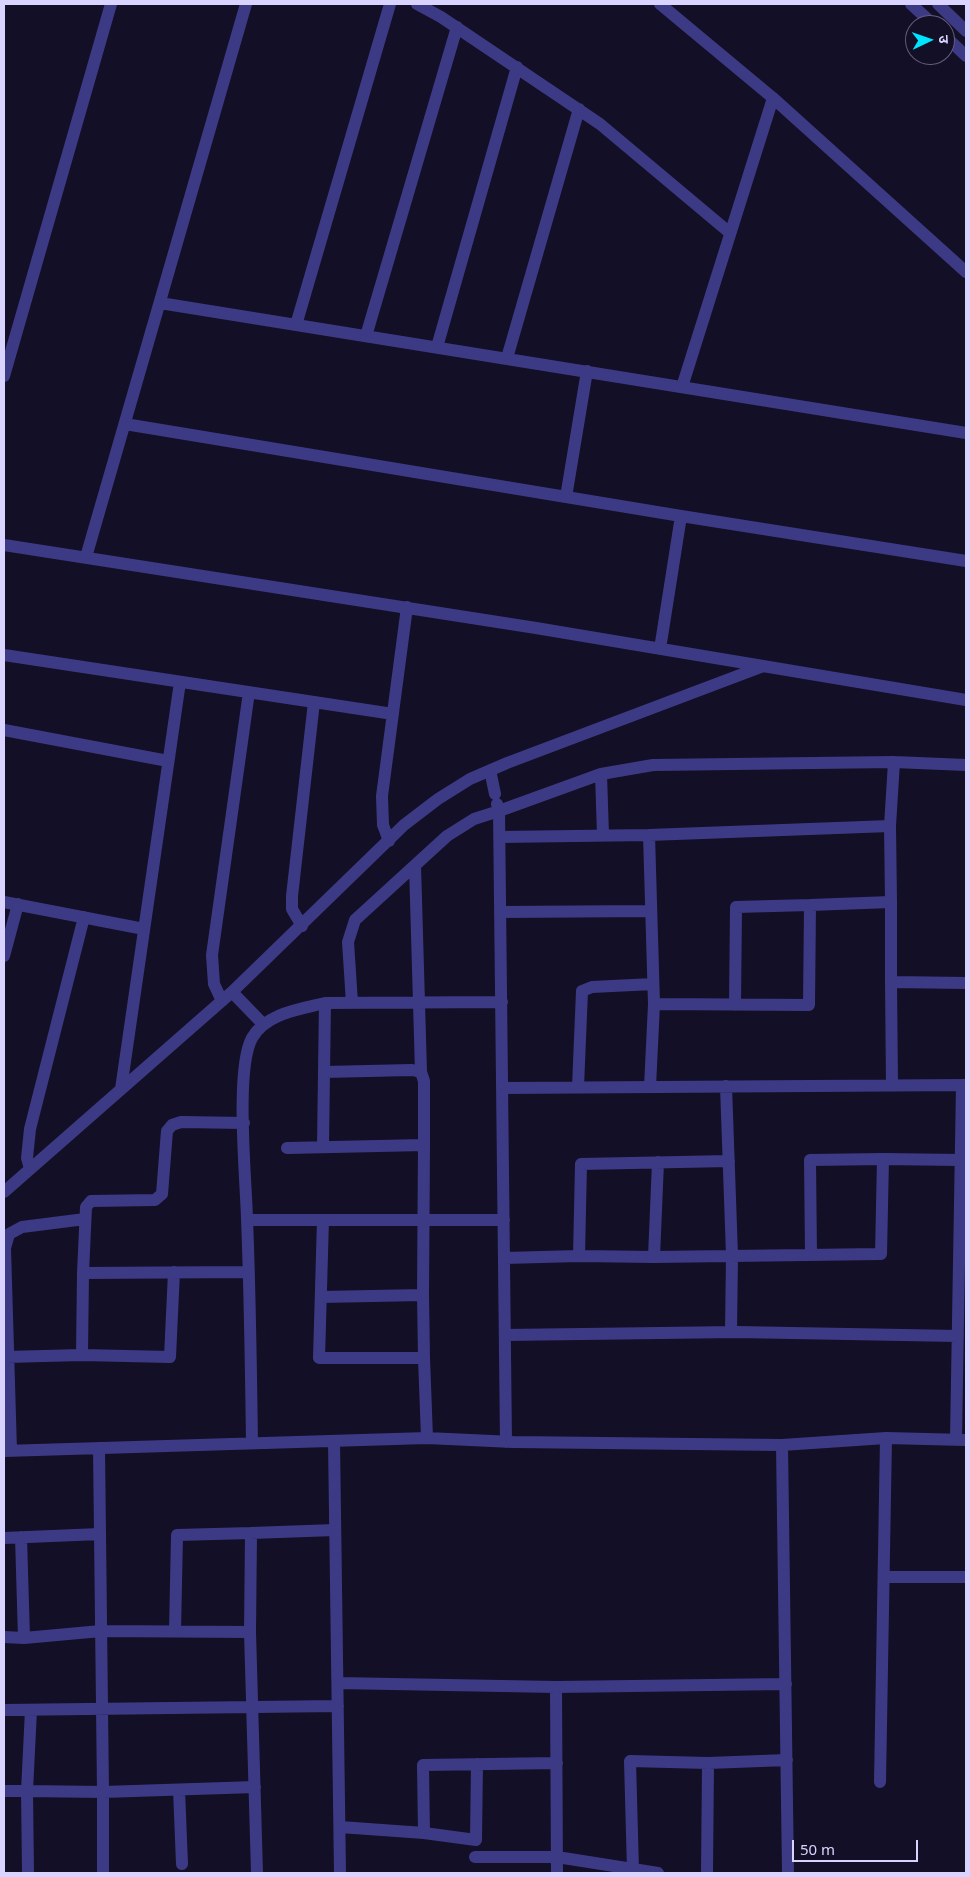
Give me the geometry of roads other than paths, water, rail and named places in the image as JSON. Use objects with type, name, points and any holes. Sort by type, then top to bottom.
[{"type":"street","points":[[4,376],[111,4]]},
{"type":"street","points":[[86,557],[246,4]]},
{"type":"street","points":[[296,325],[390,4]]},
{"type":"street","points":[[417,4],[580,109],[730,233]]},
{"type":"street","points":[[660,4],[773,98],[966,272]]},
{"type":"street","points":[[912,4],[924,15]]},
{"type":"street","points":[[938,4],[966,31]]},
{"type":"street","points":[[366,336],[457,28]]},
{"type":"street","points":[[955,46],[966,56]]},
{"type":"street","points":[[437,347],[517,67]]},
{"type":"street","points":[[682,387],[773,98]]},
{"type":"street","points":[[506,358],[580,109]]},
{"type":"street","points":[[160,303],[966,434]]},
{"type":"street","points":[[566,497],[587,371]]},
{"type":"street","points":[[125,424],[966,561]]},
{"type":"street","points":[[660,649],[681,516]]},
{"type":"street","points":[[4,545],[407,607],[966,700]]},
{"type":"street","points":[[389,840],[383,824],[382,796],[407,607]]},
{"type":"street","points":[[4,655],[393,714]]},
{"type":"street","points":[[4,1192],[232,992],[389,840],[438,799],[470,779],[490,770],[761,667]]},
{"type":"street","points":[[121,1089],[180,682]]},
{"type":"street","points":[[222,1001],[214,984],[212,955],[249,692]]},
{"type":"street","points":[[302,926],[292,909],[292,896],[314,702]]},
{"type":"street","points":[[4,730],[168,762]]},
{"type":"street","points":[[352,1002],[348,942],[355,920],[460,827],[497,803],[601,774],[653,765],[894,762],[966,765]]},
{"type":"street","points":[[892,1085],[890,826],[894,762]]},
{"type":"street","points":[[490,770],[497,803],[500,837],[506,1442]]},
{"type":"street","points":[[601,774],[604,835]]},
{"type":"street","points":[[500,837],[890,826]]},
{"type":"street","points":[[649,834],[654,1004],[650,1087]]},
{"type":"street","points":[[415,865],[421,1072],[424,1081],[423,1295],[427,1438]]},
{"type":"street","points":[[4,902],[144,929]]},
{"type":"street","points":[[735,1005],[736,907],[891,902]]},
{"type":"street","points":[[4,956],[18,904]]},
{"type":"street","points":[[654,1004],[809,1005],[810,905]]},
{"type":"street","points":[[500,912],[651,911]]},
{"type":"street","points":[[30,1169],[27,1158],[30,1129],[84,917]]},
{"type":"street","points":[[892,982],[966,983]]},
{"type":"street","points":[[578,1087],[582,992],[592,987],[653,984]]},
{"type":"street","points":[[232,992],[260,1021]]},
{"type":"street","points":[[252,1443],[244,1123],[245,1055],[260,1021],[326,1003],[502,1002]]},
{"type":"street","points":[[323,1147],[326,1003]]},
{"type":"street","points":[[324,1072],[412,1070],[421,1072]]},
{"type":"street","points":[[85,1219],[22,1227],[9,1234],[5,1248],[7,1451],[427,1438],[506,1442],[782,1445],[886,1438],[961,1440],[958,1336],[960,1160],[964,1085],[502,1088]]},
{"type":"street","points":[[726,1086],[732,1255],[732,1332]]},
{"type":"street","points":[[82,1355],[86,1207],[92,1200],[155,1200],[162,1194],[167,1131],[172,1124],[181,1122],[244,1123]]},
{"type":"street","points":[[287,1148],[424,1144]]},
{"type":"street","points":[[504,1258],[881,1254],[883,1159]]},
{"type":"street","points":[[811,1255],[810,1160],[960,1160]]},
{"type":"street","points":[[654,1257],[658,1162]]},
{"type":"street","points":[[579,1256],[581,1164],[729,1162]]},
{"type":"street","points":[[247,1220],[504,1220]]},
{"type":"street","points":[[323,1220],[318,1358],[424,1358]]},
{"type":"street","points":[[6,1357],[82,1355],[170,1358],[174,1272]]},
{"type":"street","points":[[83,1273],[248,1272]]},
{"type":"street","points":[[321,1297],[423,1295]]},
{"type":"street","points":[[505,1335],[732,1332],[958,1336]]},
{"type":"street","points":[[880,1782],[886,1438]]},
{"type":"street","points":[[334,1440],[340,1873]]},
{"type":"street","points":[[782,1445],[788,1873]]},
{"type":"street","points":[[99,1448],[103,1792],[102,1873]]},
{"type":"street","points":[[175,1631],[177,1535],[335,1530]]},
{"type":"street","points":[[4,1538],[100,1534]]},
{"type":"street","points":[[251,1534],[250,1632],[254,1708],[257,1873]]},
{"type":"street","points":[[22,1537],[24,1638]]},
{"type":"street","points":[[885,1577],[966,1577]]},
{"type":"street","points":[[4,1637],[24,1638],[100,1631],[250,1632]]},
{"type":"street","points":[[338,1683],[556,1687],[786,1684]]},
{"type":"street","points":[[556,1687],[557,1873]]},
{"type":"street","points":[[4,1710],[338,1706]]},
{"type":"street","points":[[28,1873],[30,1710]]},
{"type":"street","points":[[633,1870],[630,1762],[708,1763],[787,1760]]},
{"type":"street","points":[[424,1833],[423,1765],[557,1762]]},
{"type":"street","points":[[707,1873],[708,1763]]},
{"type":"street","points":[[340,1827],[424,1833],[476,1840],[477,1764]]},
{"type":"street","points":[[4,1790],[103,1792],[255,1787]]},
{"type":"street","points":[[178,1790],[182,1864]]},
{"type":"street","points":[[475,1857],[557,1857],[658,1873]]}]
